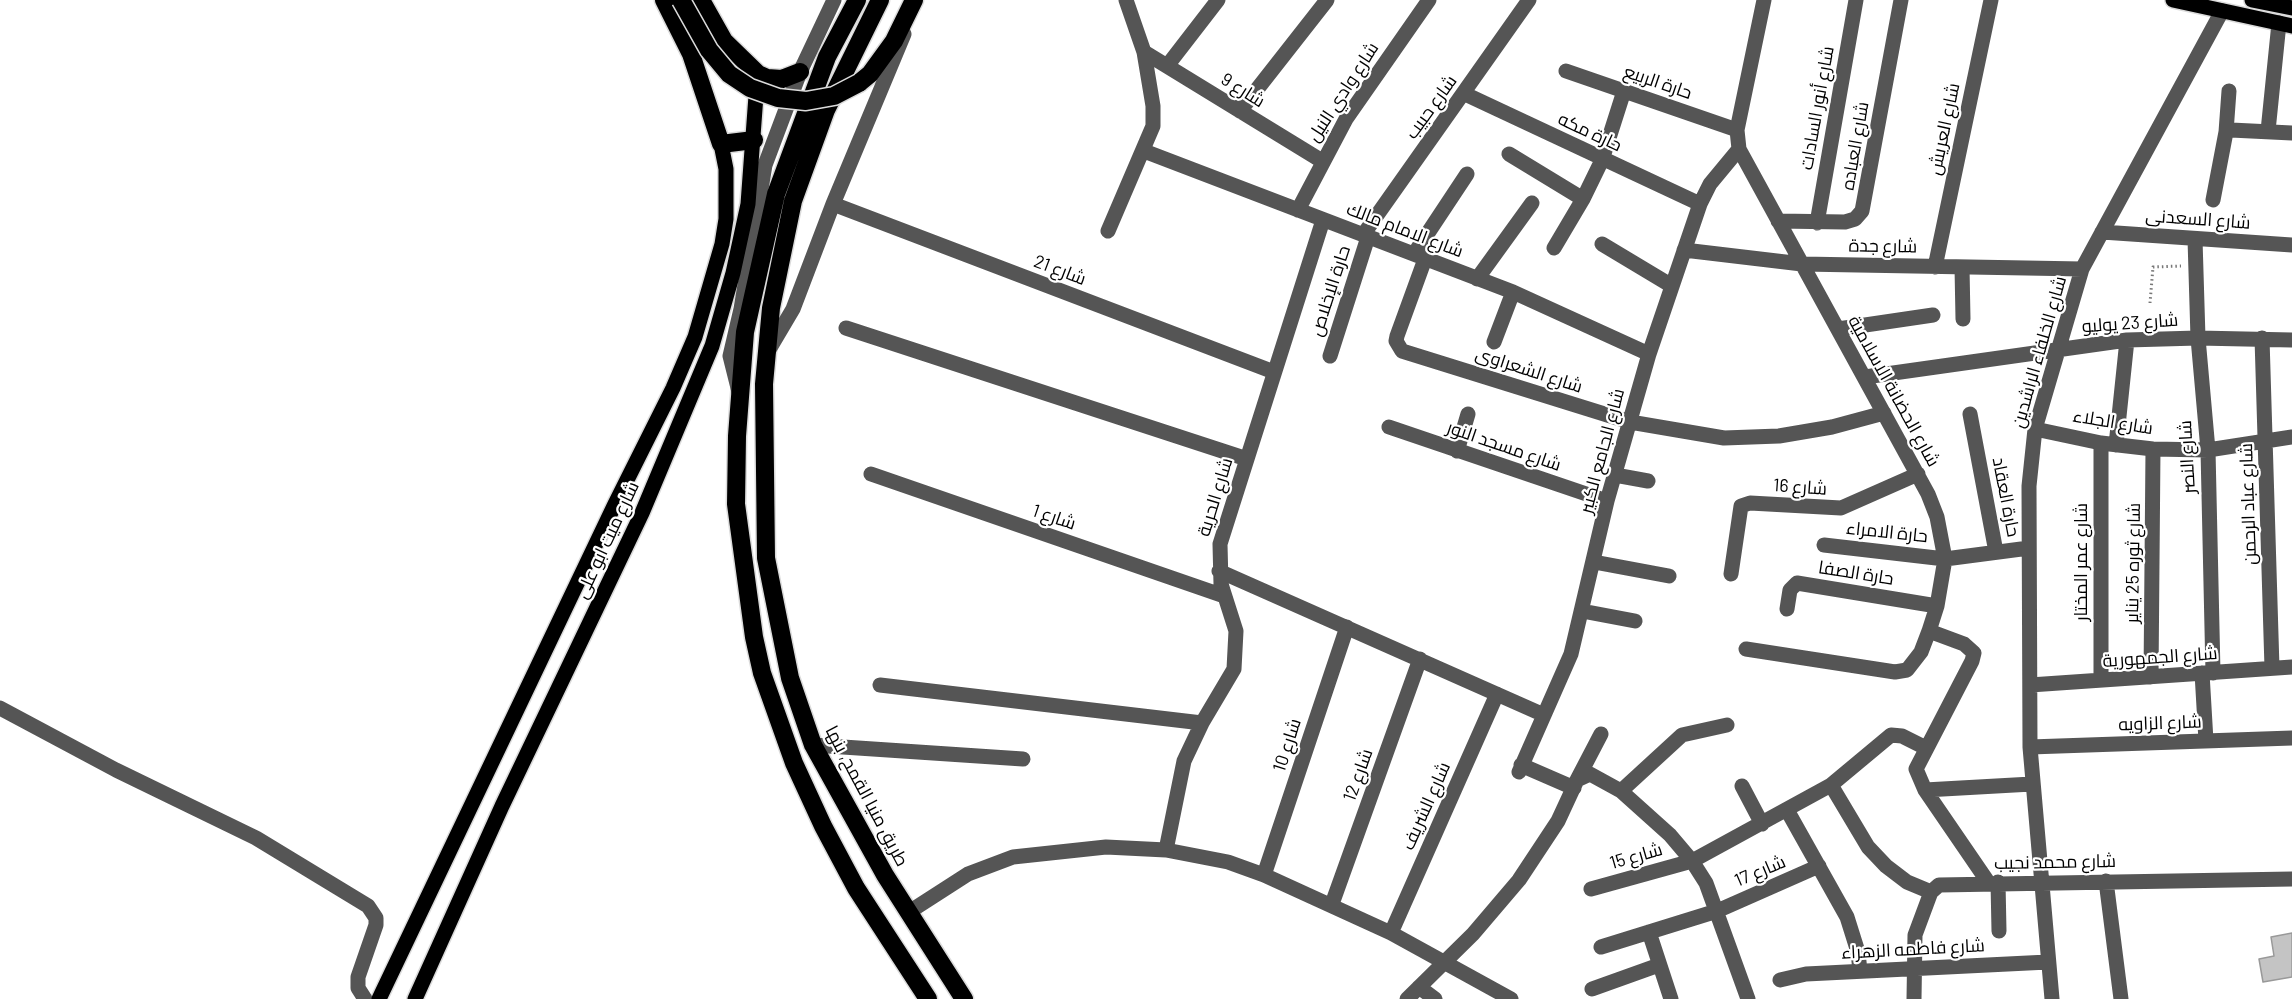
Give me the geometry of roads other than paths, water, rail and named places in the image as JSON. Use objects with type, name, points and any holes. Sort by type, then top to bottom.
[{"type":"highway","points":[[664,0],[691,54],[722,144],[754,140]]},
{"type":"highway","points":[[681,0],[709,50],[729,74],[761,93],[778,99],[806,102],[834,96],[870,74],[894,41],[917,0]]},
{"type":"highway","points":[[701,0],[724,41],[758,74],[782,80],[800,72]]},
{"type":"highway","points":[[857,0],[827,57],[776,194],[745,332],[736,504],[753,637],[762,673],[794,763],[823,826],[856,888],[928,999]]},
{"type":"highway","name":"طريق منيا القمح, بنها","points":[[880,0],[812,143],[793,201],[771,308],[767,353],[764,473],[766,558],[790,678],[813,745],[885,874],[964,999]]},
{"type":"highway","points":[[856,888],[885,874]]},
{"type":"main road","points":[[2173,0],[2285,25]]},
{"type":"main road","points":[[2252,0],[2292,8]]},
{"type":"main road","name":"شارع ميت ابو على","points":[[415,999],[502,806],[642,513],[712,346],[733,273],[748,204],[758,74]]},
{"type":"main road","name":"شارع ميت ابو على","points":[[379,999],[685,362],[704,311],[722,244],[728,194],[722,144]]},
{"type":"street","points":[[740,394],[730,356],[741,309],[765,165],[800,72],[834,0]]},
{"type":"street","points":[[767,353],[794,309],[833,204],[917,0]]},
{"type":"street","points":[[1108,231],[1150,136],[1153,116],[1144,52],[1126,0]]},
{"type":"street","points":[[1167,66],[1218,0]]},
{"type":"street","points":[[1240,111],[1327,0]]},
{"type":"street","name":"شارع وادي النيل","points":[[1298,210],[1322,161],[1352,111],[1429,0]]},
{"type":"street","name":"شارع حبيب","points":[[1366,236],[1530,0]]},
{"type":"street","name":"شارع أنور السادات","points":[[1817,223],[1856,0]]},
{"type":"street","name":"شارع العباده","points":[[1778,221],[1845,222],[1855,219],[1862,211],[1901,0]]},
{"type":"street","name":"شارع العريش","points":[[1935,267],[1991,0]]},
{"type":"street","points":[[1737,130],[1762,1]]},
{"type":"street","name":"شارع الخلفاء الراشدين","points":[[2052,999],[2030,747],[2029,486],[2035,429],[2082,269],[2222,11]]},
{"type":"street","points":[[2268,131],[2285,25]]},
{"type":"street","name":"شارع 9","points":[[1144,52],[1322,161]]},
{"type":"street","name":"حارة الربيع","points":[[1566,71],[1737,130]]},
{"type":"street","points":[[1554,248],[1584,200],[1602,160],[1624,91]]},
{"type":"street","points":[[2213,200],[2226,132],[2229,91]]},
{"type":"street","name":"حارة مكه","points":[[1465,94],[1700,204]]},
{"type":"street","name":"شارع الحضانة الاسلامية","points":[[1737,130],[1739,148],[1918,474],[1937,517],[1945,558],[1937,606],[1929,631],[1916,662],[1907,670],[1895,672],[1746,649]]},
{"type":"street","points":[[2226,132],[2292,133]]},
{"type":"street","name":"شارع الجامع الكبير","points":[[1576,784],[1520,768],[1571,654],[1607,501],[1649,354],[1700,204],[1710,184],[1739,148]]},
{"type":"street","name":"شارع الامام مالك","points":[[1144,151],[1513,292],[1649,354]]},
{"type":"street","points":[[1509,154],[1584,200]]},
{"type":"street","points":[[1419,256],[1467,174]]},
{"type":"street","points":[[1477,279],[1532,202]]},
{"type":"street","name":"شارع 21","points":[[833,204],[1274,372]]},
{"type":"street","name":"شارع الحرية","points":[[1166,850],[1184,761],[1202,723],[1229,681],[1236,657],[1236,631],[1224,596],[1219,571],[1220,544],[1323,220]]},
{"type":"street","name":"شارع السعدنى","points":[[2102,232],[2292,245]]},
{"type":"street","name":"حارة الإخلاص","points":[[1330,356],[1366,236]]},
{"type":"street","name":"شارع النصر","points":[[2195,239],[2198,338],[2208,450],[2206,741]]},
{"type":"street","points":[[1602,244],[1672,286]]},
{"type":"street","name":"شارع جدة","points":[[1684,250],[1802,264],[2082,269]]},
{"type":"street","name":"شارع الشعراوى","points":[[1419,256],[1397,336],[1398,347],[1402,351],[1630,422],[1725,438],[1768,436],[1832,428],[1884,413]]},
{"type":"street","points":[[1962,267],[1963,319]]},
{"type":"street","points":[[1494,342],[1513,292]]},
{"type":"street","points":[[1838,329],[1933,315]]},
{"type":"street","points":[[846,328],[1246,459]]},
{"type":"street","name":"شارع 23 يوليو","points":[[1865,377],[2127,340],[2198,338],[2292,340]]},
{"type":"street","name":"شارع عباد الرحمن","points":[[2262,338],[2272,668]]},
{"type":"street","name":"شارع عمر المختار","points":[[2101,680],[2108,444],[2127,340]]},
{"type":"street","points":[[1457,451],[1468,414]]},
{"type":"street","name":"حارة العقاد","points":[[1970,414],[1996,552]]},
{"type":"street","name":"شارع مسجد النور","points":[[1389,427],[1607,501]]},
{"type":"street","name":"شارع الجلاء","points":[[2035,429],[2108,444],[2153,449],[2208,450],[2292,437]]},
{"type":"street","name":"شارع ثوره 25 يناير","points":[[2151,677],[2153,449]]},
{"type":"street","name":"شارع 1","points":[[871,474],[1224,596]]},
{"type":"street","name":"شارع 16","points":[[1731,574],[1741,506],[1750,503],[1841,508],[1918,474]]},
{"type":"street","points":[[1615,475],[1648,481]]},
{"type":"street","name":"حارة الامراء","points":[[1824,545],[1945,558],[2029,548]]},
{"type":"street","points":[[1594,562],[1669,576]]},
{"type":"street","points":[[1219,571],[1544,715]]},
{"type":"street","name":"حارة الصفا","points":[[1787,609],[1790,590],[1797,583],[1937,606]]},
{"type":"street","points":[[1582,611],[1635,621]]},
{"type":"street","name":"شارع 10","points":[[1264,875],[1347,627]]},
{"type":"street","points":[[1929,631],[1964,644],[1974,653],[1917,769],[1925,790],[1993,882],[1999,931]]},
{"type":"street","name":"شارع 12","points":[[1332,904],[1420,659]]},
{"type":"street","name":"شارع الجمهورية","points":[[2030,685],[2292,667]]},
{"type":"street","points":[[880,685],[1202,723]]},
{"type":"street","name":"شارع الشريف","points":[[1391,933],[1497,694]]},
{"type":"street","points":[[0,708],[116,770],[256,838],[368,906],[376,918],[376,925],[358,977],[358,988],[365,999]]},
{"type":"street","points":[[1621,790],[1682,735],[1727,725]]},
{"type":"street","points":[[1407,999],[1473,934],[1519,880],[1558,821],[1601,734]]},
{"type":"street","name":"شارع 15","points":[[1591,889],[1692,861],[1831,785],[1891,735],[1902,736],[1926,748]]},
{"type":"street","name":"شارع الزاويه","points":[[2030,747],[2292,738]]},
{"type":"street","points":[[813,745],[1023,759]]},
{"type":"street","points":[[1576,784],[1581,776],[1590,774],[1621,790],[1663,828],[1692,861],[1706,883],[1717,910],[1748,999]]},
{"type":"street","points":[[1925,790],[2032,784]]},
{"type":"street","points":[[1831,785],[1868,847],[1886,866],[1907,882],[1931,892],[1915,935],[1912,969],[1914,999]]},
{"type":"street","points":[[1742,786],[1762,824]]},
{"type":"street","points":[[1787,810],[1847,917],[1856,943],[1860,971]]},
{"type":"street","points":[[909,912],[968,874],[1013,857],[1106,847],[1166,850],[1228,862],[1332,904],[1445,961],[1511,999]]},
{"type":"street","name":"شارع 17","points":[[1601,948],[1717,910],[1819,866]]},
{"type":"street","name":"شارع محمد نجيب","points":[[1931,892],[1939,885],[1947,883],[2292,879]]},
{"type":"street","points":[[2106,881],[2121,999]]},
{"type":"street","points":[[1648,932],[1671,999]]},
{"type":"street","name":"شارع فاطمه الزهراء","points":[[1780,980],[1806,974],[2048,962]]},
{"type":"street","points":[[1592,989],[1659,965]]},
{"type":"street","points":[[1419,987],[1436,999]]}]
